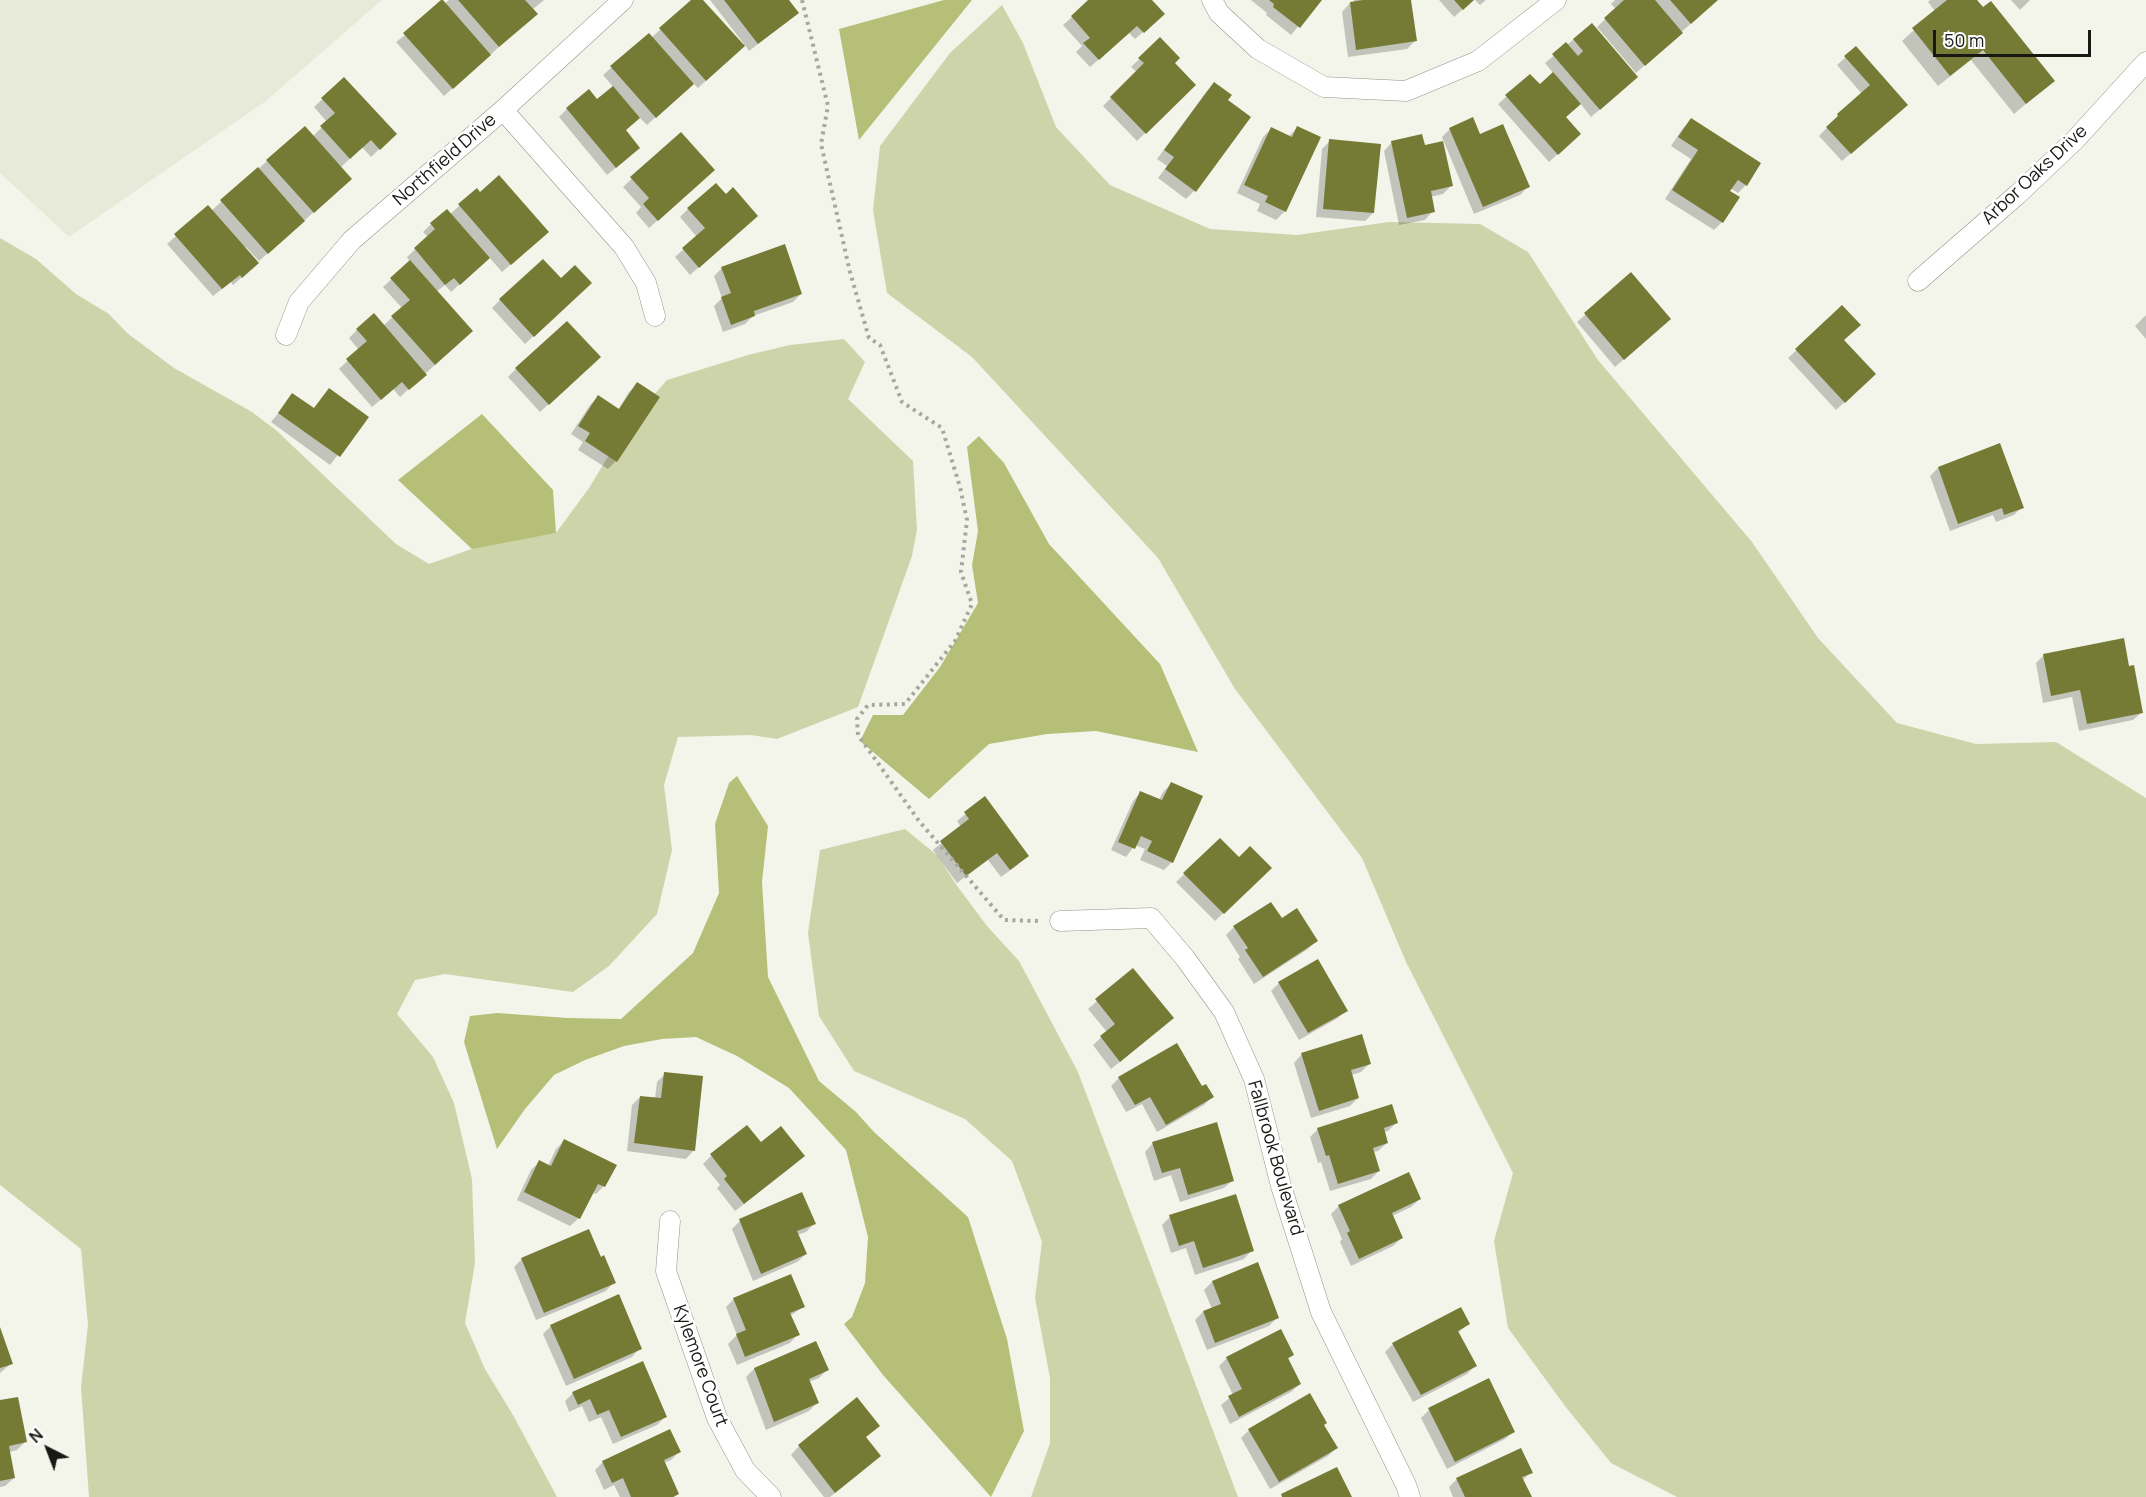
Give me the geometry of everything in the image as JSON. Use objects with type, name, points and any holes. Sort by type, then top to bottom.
[{"type":"street","name":"Northfield Drive","points":[[286,335],[299,302],[352,240],[503,110],[623,0]]},
{"type":"street","points":[[1212,0],[1219,13],[1258,49],[1324,87],[1406,91],[1478,61],[1556,0]]},
{"type":"street","name":"Arbor Oaks Drive","points":[[1918,281],[2018,194],[2075,140],[2146,62]]},
{"type":"street","points":[[503,110],[624,247],[646,283],[656,316]]},
{"type":"street","name":"Fallbrook Boulevard","points":[[1060,921],[1151,918],[1185,958],[1224,1012],[1254,1079],[1281,1186],[1321,1312],[1410,1497]]},
{"type":"street","name":"Kylemore Court","points":[[670,1221],[666,1271],[717,1418],[745,1470],[771,1497]]},
{"type":"path","points":[[802,0],[828,106],[821,144],[850,272],[869,338],[880,345],[902,402],[942,428],[960,487],[967,520],[961,572],[972,604],[955,641],[905,704],[868,705],[857,718],[858,735],[919,821],[1004,920],[1060,921]]},
{"type":"shaded area","points":[[0,0],[382,0],[266,101],[69,237],[0,173]]},
{"type":"shaded area","points":[[944,0],[972,0],[859,140],[839,29]]},
{"type":"shaded area","points":[[1002,5],[1023,43],[1056,127],[1110,185],[1210,229],[1297,235],[1389,222],[1480,224],[1528,252],[1598,360],[1752,542],[1818,638],[1897,723],[1976,744],[2056,742],[2146,798],[2146,1497],[1677,1497],[1611,1463],[1565,1406],[1508,1328],[1494,1241],[1513,1173],[1406,962],[1362,858],[1235,689],[1158,558],[972,357],[887,293],[873,210],[880,146],[950,53]]},
{"type":"shaded area","points":[[0,238],[36,259],[76,294],[109,314],[127,333],[174,368],[252,412],[277,431],[396,544],[429,564],[480,546],[556,533],[589,488],[627,425],[667,380],[748,355],[790,345],[844,339],[865,362],[848,399],[913,461],[917,530],[912,556],[858,707],[777,739],[751,735],[678,737],[664,785],[672,850],[657,914],[609,966],[573,992],[445,974],[415,980],[397,1014],[433,1057],[454,1103],[472,1179],[475,1263],[465,1323],[485,1369],[513,1415],[557,1497],[89,1497],[81,1387],[88,1325],[81,1249],[0,1185]]},
{"type":"shaded area","points":[[482,414],[553,490],[556,533],[472,549],[398,480]]},
{"type":"shaded area","points":[[979,436],[1004,463],[1049,544],[1160,664],[1198,752],[1096,731],[1047,734],[989,744],[929,799],[860,741],[873,715],[903,715],[940,667],[978,603],[972,565],[978,531],[967,447]]},
{"type":"shaded area","points":[[737,776],[768,826],[762,882],[768,977],[819,1081],[856,1112],[874,1132],[968,1217],[1007,1339],[1024,1431],[991,1497],[883,1375],[844,1324],[852,1317],[865,1283],[868,1237],[846,1150],[789,1088],[737,1056],[696,1037],[662,1039],[624,1046],[585,1060],[554,1075],[525,1109],[497,1149],[464,1042],[470,1016],[497,1013],[621,1019],[693,953],[719,893],[715,824],[729,783]]},
{"type":"shaded area","points":[[905,829],[938,856],[987,926],[1019,961],[1078,1072],[1238,1497],[1031,1497],[1050,1443],[1050,1378],[1035,1298],[1042,1242],[1012,1161],[965,1119],[854,1071],[819,1016],[808,933],[820,850]]},
{"type":"building","points":[[441,0],[491,55],[453,89],[403,33]]},
{"type":"building","points":[[458,0],[525,0],[538,14],[499,47]]},
{"type":"building","points":[[691,0],[703,0],[745,46],[706,81],[659,28]]},
{"type":"building","points":[[724,0],[789,0],[799,13],[758,44]]},
{"type":"building","points":[[1088,0],[1152,0],[1165,14],[1144,33],[1137,26],[1099,60],[1083,43],[1090,38],[1071,16]]},
{"type":"building","points":[[1269,0],[1322,0],[1300,28],[1273,7],[1274,4]]},
{"type":"building","points":[[1411,0],[1417,41],[1356,50],[1350,2]]},
{"type":"building","points":[[1454,0],[1474,0],[1463,10]]},
{"type":"building","points":[[1624,0],[1655,0],[1683,33],[1645,66],[1604,18]]},
{"type":"building","points":[[1670,0],[1718,0],[1691,24]]},
{"type":"building","points":[[1947,0],[1977,0],[1983,7],[1991,1],[2055,81],[2026,104],[1983,50],[1950,76],[1912,28]]},
{"type":"building","points":[[1592,23],[1638,77],[1600,110],[1552,54],[1566,42],[1578,56],[1583,51],[1573,39]]},
{"type":"building","points":[[649,33],[694,84],[656,118],[610,66]]},
{"type":"building","points":[[1160,37],[1180,58],[1175,63],[1196,85],[1146,134],[1110,97],[1144,63],[1138,58]]},
{"type":"building","points":[[1856,46],[1908,105],[1851,154],[1826,127],[1838,116],[1837,114],[1870,85],[1844,56]]},
{"type":"building","points":[[1553,72],[1581,104],[1566,117],[1581,134],[1558,155],[1505,95],[1530,74],[1540,84]]},
{"type":"building","points":[[344,77],[397,134],[380,150],[371,140],[350,159],[320,126],[335,113],[321,98]]},
{"type":"building","points":[[1214,82],[1232,95],[1228,100],[1251,117],[1196,192],[1165,169],[1174,157],[1164,150]]},
{"type":"building","points":[[613,86],[640,118],[626,130],[640,148],[616,168],[566,108],[589,89],[597,99]]},
{"type":"building","points":[[1473,117],[1480,134],[1503,124],[1530,187],[1483,207],[1449,128]]},
{"type":"building","points":[[1691,118],[1761,163],[1747,186],[1738,180],[1730,191],[1740,197],[1723,223],[1672,190],[1698,150],[1678,137]]},
{"type":"building","points":[[305,126],[352,179],[314,213],[266,160]]},
{"type":"building","points":[[1297,126],[1321,137],[1286,212],[1265,202],[1268,196],[1244,185],[1271,127],[1292,137]]},
{"type":"building","points":[[681,132],[715,170],[658,221],[643,204],[649,198],[630,177]]},
{"type":"building","points":[[1422,134],[1425,145],[1443,141],[1453,186],[1431,191],[1435,212],[1407,218],[1391,141]]},
{"type":"building","points":[[1329,139],[1381,144],[1374,213],[1323,209]]},
{"type":"building","points":[[258,167],[305,221],[268,254],[220,200]]},
{"type":"building","points":[[499,175],[549,232],[511,265],[458,204],[477,188],[480,192]]},
{"type":"building","points":[[716,183],[726,194],[733,187],[758,216],[699,268],[682,248],[705,228],[687,208]]},
{"type":"building","points":[[208,205],[259,263],[242,278],[240,275],[222,289],[174,234]]},
{"type":"building","points":[[447,209],[490,258],[460,285],[454,278],[445,285],[414,248],[435,229],[430,223]]},
{"type":"building","points":[[785,244],[802,294],[754,311],[755,316],[731,325],[721,297],[731,293],[721,267]]},
{"type":"building","points":[[543,259],[561,278],[575,265],[592,283],[534,337],[499,299]]},
{"type":"building","points":[[410,260],[473,331],[435,365],[391,316],[410,300],[390,278]]},
{"type":"building","points":[[1631,272],[1671,319],[1624,360],[1584,313]]},
{"type":"building","points":[[1842,305],[1861,325],[1844,340],[1876,374],[1845,403],[1795,349]]},
{"type":"building","points":[[374,313],[427,375],[409,390],[402,382],[381,400],[346,359],[367,341],[356,329]]},
{"type":"building","points":[[567,321],[601,357],[549,405],[515,368]]},
{"type":"building","points":[[637,382],[660,397],[617,462],[585,441],[590,433],[578,426],[598,395],[619,409]]},
{"type":"building","points":[[329,388],[369,417],[340,457],[278,413],[292,393],[314,408]]},
{"type":"building","points":[[2000,443],[2024,508],[2004,515],[2002,508],[1958,524],[1938,467]]},
{"type":"building","points":[[2124,638],[2129,666],[2134,665],[2143,713],[2087,724],[2080,690],[2051,696],[2043,654]]},
{"type":"building","points":[[1171,782],[1203,796],[1173,863],[1147,851],[1152,841],[1141,836],[1135,849],[1118,842],[1140,791],[1162,800]]},
{"type":"building","points":[[985,796],[1029,856],[1010,870],[997,853],[966,876],[940,841],[969,819],[964,812]]},
{"type":"building","points":[[1220,838],[1239,857],[1250,846],[1272,868],[1224,914],[1183,873]]},
{"type":"building","points":[[1271,902],[1282,918],[1297,908],[1318,941],[1263,977],[1245,950],[1248,948],[1233,926]]},
{"type":"building","points":[[1318,959],[1348,1011],[1308,1033],[1278,982]]},
{"type":"building","points":[[1133,968],[1174,1018],[1120,1062],[1100,1036],[1115,1024],[1095,999]]},
{"type":"building","points":[[1362,1034],[1371,1064],[1351,1070],[1359,1098],[1319,1111],[1301,1053]]},
{"type":"building","points":[[1177,1043],[1202,1086],[1206,1084],[1214,1097],[1166,1125],[1150,1097],[1135,1105],[1118,1077]]},
{"type":"building","points":[[664,1072],[703,1076],[695,1151],[634,1143],[640,1096],[661,1098]]},
{"type":"building","points":[[1392,1104],[1398,1123],[1384,1128],[1388,1143],[1373,1148],[1380,1171],[1338,1184],[1317,1128]]},
{"type":"building","points":[[1217,1122],[1234,1181],[1188,1195],[1180,1168],[1162,1173],[1152,1142]]},
{"type":"building","points":[[747,1125],[761,1142],[781,1126],[805,1156],[744,1204],[724,1179],[727,1176],[710,1154]]},
{"type":"building","points":[[564,1139],[617,1165],[605,1187],[598,1184],[580,1219],[524,1192],[539,1160],[551,1166]]},
{"type":"building","points":[[1409,1172],[1421,1199],[1392,1213],[1403,1238],[1359,1259],[1338,1205]]},
{"type":"building","points":[[802,1192],[816,1224],[797,1231],[807,1254],[761,1274],[739,1219]]},
{"type":"building","points":[[1236,1194],[1254,1251],[1203,1268],[1194,1241],[1179,1246],[1169,1215]]},
{"type":"building","points":[[589,1229],[616,1283],[544,1313],[521,1258]]},
{"type":"building","points":[[1258,1262],[1279,1318],[1215,1343],[1203,1311],[1221,1304],[1212,1281]]},
{"type":"building","points":[[791,1274],[805,1307],[790,1313],[800,1335],[745,1357],[736,1334],[746,1330],[733,1298]]},
{"type":"building","points":[[619,1294],[642,1349],[574,1379],[550,1325]]},
{"type":"building","points":[[1461,1307],[1470,1324],[1458,1331],[1477,1366],[1421,1395],[1392,1343]]},
{"type":"building","points":[[0,1327],[13,1364],[0,1368]]},
{"type":"building","points":[[1281,1329],[1294,1355],[1288,1358],[1301,1384],[1239,1417],[1228,1396],[1242,1389],[1226,1357]]},
{"type":"building","points":[[816,1341],[829,1370],[809,1379],[819,1403],[774,1422],[754,1368]]},
{"type":"building","points":[[643,1361],[667,1417],[621,1437],[609,1410],[597,1415],[590,1399],[578,1405],[572,1392]]},
{"type":"building","points":[[1489,1378],[1515,1432],[1455,1462],[1428,1408]]},
{"type":"building","points":[[1310,1393],[1327,1423],[1324,1425],[1338,1448],[1279,1482],[1248,1429]]},
{"type":"building","points":[[18,1397],[27,1442],[9,1446],[15,1478],[0,1481],[0,1400]]},
{"type":"building","points":[[857,1397],[880,1426],[866,1437],[881,1456],[835,1493],[798,1445]]},
{"type":"building","points":[[670,1429],[681,1452],[664,1460],[679,1494],[673,1497],[631,1497],[623,1478],[612,1483],[602,1461]]},
{"type":"building","points":[[1521,1448],[1533,1473],[1522,1477],[1532,1497],[1465,1497],[1456,1478]]},
{"type":"building","points":[[1337,1467],[1352,1497],[1282,1497],[1281,1494]]}]
